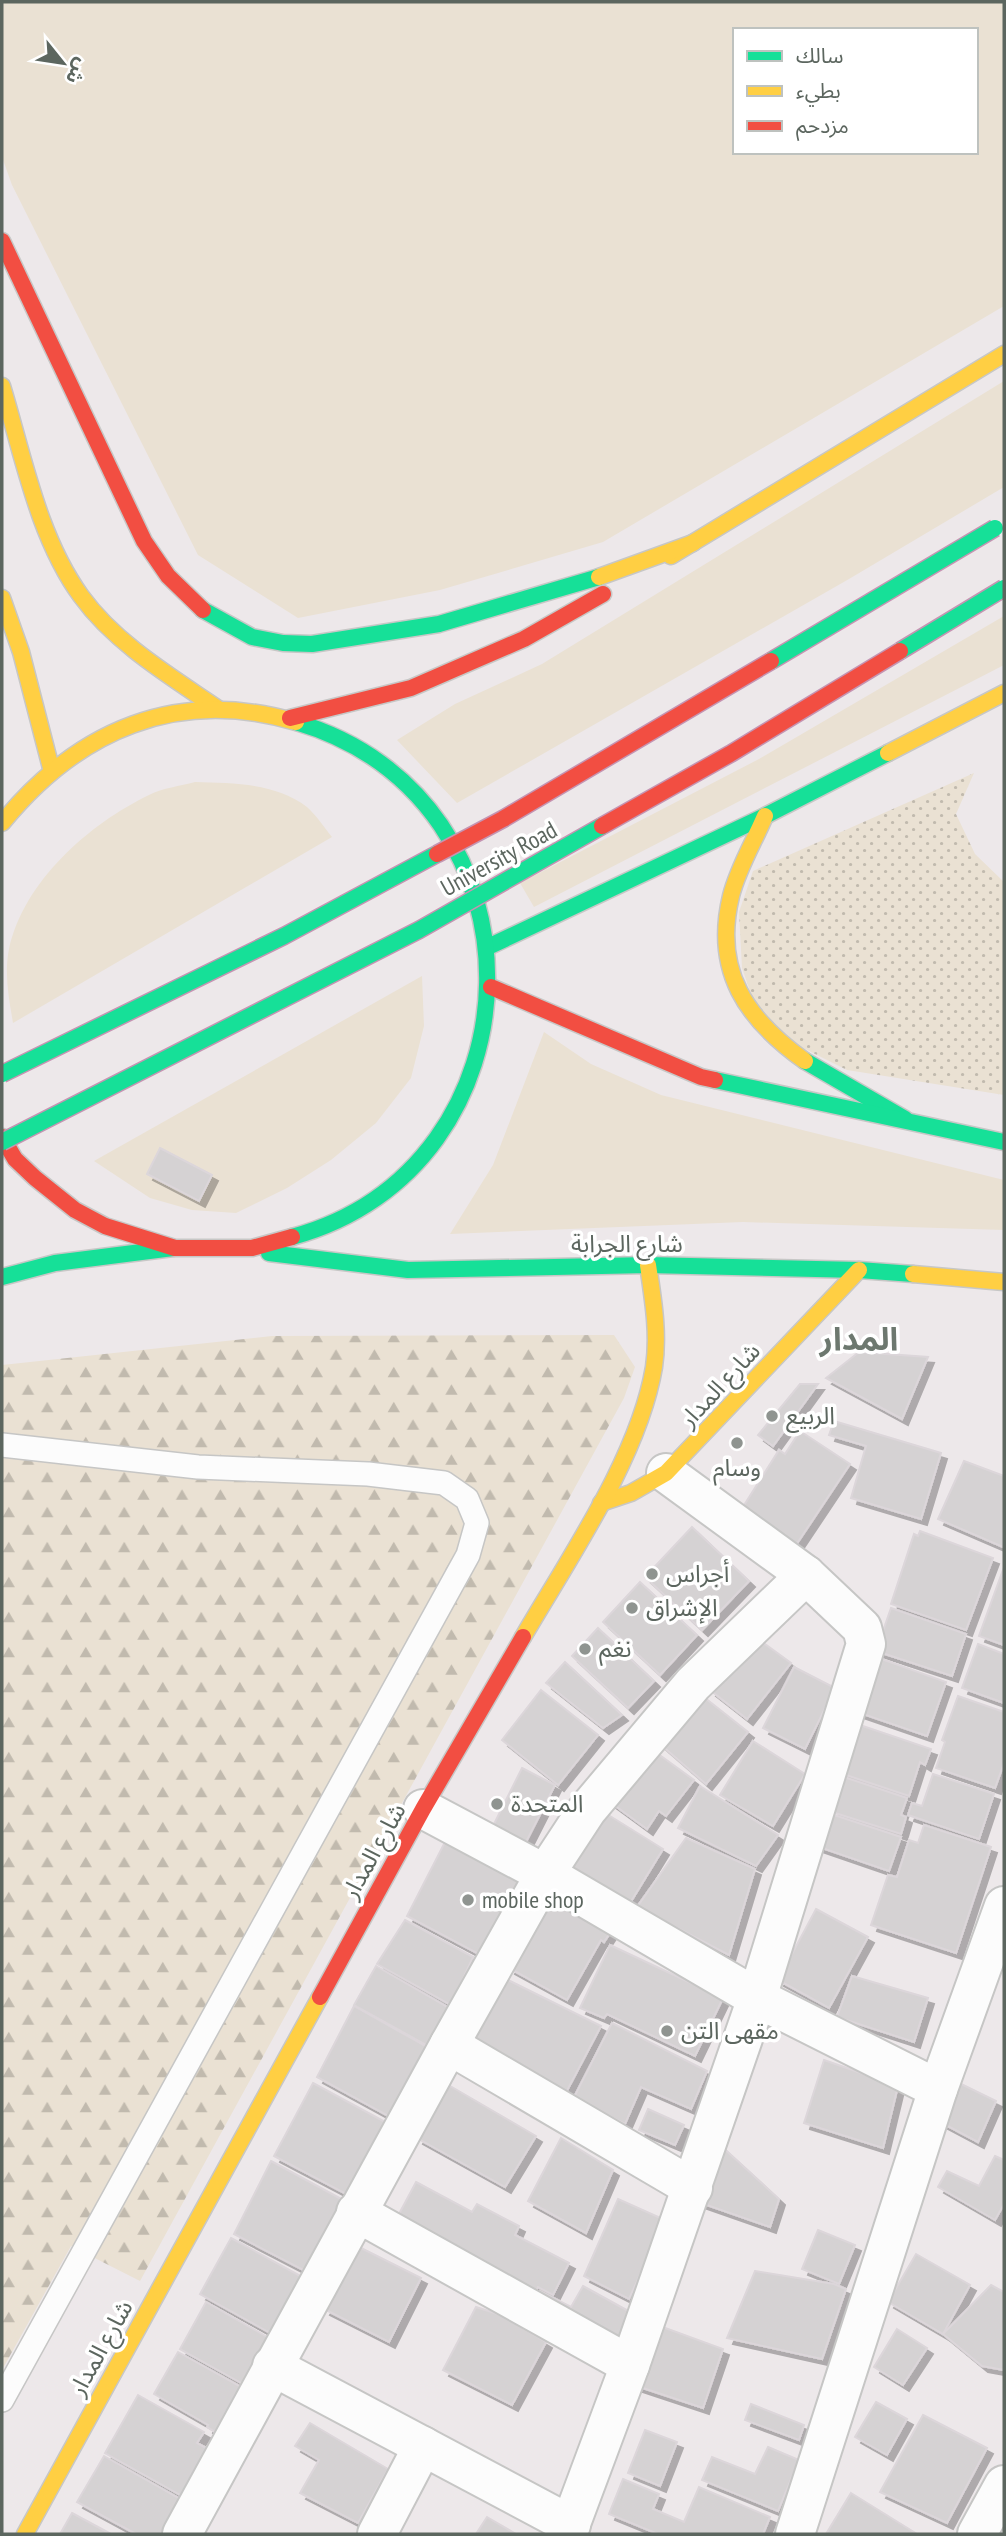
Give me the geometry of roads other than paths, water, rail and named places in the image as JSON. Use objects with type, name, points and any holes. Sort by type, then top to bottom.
[{"type":"main road","points":[[2,241],[144,541],[162,571],[186,597],[225,625],[272,642],[308,644],[410,633],[555,592],[694,543]]},
{"type":"main road","points":[[290,718],[411,688],[524,639],[694,543],[1004,354]]},
{"type":"main road","points":[[2,386],[65,570],[82,598],[156,664],[217,708]]},
{"type":"main road","name":"University Road","points":[[2,1074],[284,936],[503,820],[1000,525]]},
{"type":"main road","name":"University Road","points":[[2,1139],[419,930],[730,754],[1004,588]]},
{"type":"main road","points":[[2,598],[21,652],[51,768]]},
{"type":"main road","points":[[489,946],[765,816],[1004,693]]},
{"type":"main road","points":[[2,823],[22,796],[51,768],[101,736],[158,716],[217,708],[290,718],[364,749],[424,801],[468,869],[489,946],[491,987],[478,1063],[444,1133],[391,1190],[325,1231],[250,1251],[173,1248],[55,1263],[2,1277]]},
{"type":"main road","points":[[2,798],[22,796]]},
{"type":"main road","points":[[765,816],[730,896],[724,939],[731,977],[753,1017],[779,1043],[810,1065],[905,1119]]},
{"type":"main road","points":[[491,987],[701,1077],[779,1096],[905,1119],[1004,1142]]},
{"type":"main road","points":[[2,1139],[20,1165],[90,1219],[173,1248]]},
{"type":"main road","name":"شارع الجرابة","points":[[250,1251],[408,1270],[648,1265],[859,1270],[1004,1282]]},
{"type":"main road","points":[[601,1503],[641,1417],[654,1366],[656,1317],[648,1265]]},
{"type":"main road","name":"شارع المدار","points":[[25,2534],[423,1809],[601,1503],[631,1493],[666,1473],[859,1270]]},
{"type":"street","points":[[272,2366],[423,2446],[569,2530],[631,2365],[757,1998],[866,1644],[862,1628],[806,1575],[666,1473]]},
{"type":"street","points":[[182,2534],[356,2213],[545,1874],[587,1810],[693,1684],[806,1575]]},
{"type":"street","points":[[423,1809],[545,1874],[757,1998],[938,2089]]},
{"type":"street","points":[[795,2534],[938,2089],[992,1988],[1004,1906]]},
{"type":"street","points":[[449,2045],[693,2188]]},
{"type":"street","points":[[356,2213],[631,2365]]},
{"type":"street","points":[[377,2534],[423,2446]]},
{"type":"street","points":[[977,2534],[1004,2485]]},
{"type":"lane","points":[[2,1445],[198,1467],[368,1474],[444,1483],[467,1499],[477,1523],[468,1555],[2,2400]]},
{"type":"place","name":"الربيع","points":[[772,1416]]},
{"type":"place","name":"وسام","points":[[737,1443]]},
{"type":"place","name":"أجراس","points":[[652,1574]]},
{"type":"place","name":"الإشراق","points":[[632,1608]]},
{"type":"place","name":"نغم","points":[[585,1649]]},
{"type":"place","name":"المتحدة","points":[[497,1804]]},
{"type":"place","name":"mobile shop","points":[[468,1900]]},
{"type":"place","name":"مقهى التن","points":[[667,2031]]},
{"type":"district","name":"المدار","points":[[859,1339]]}]
